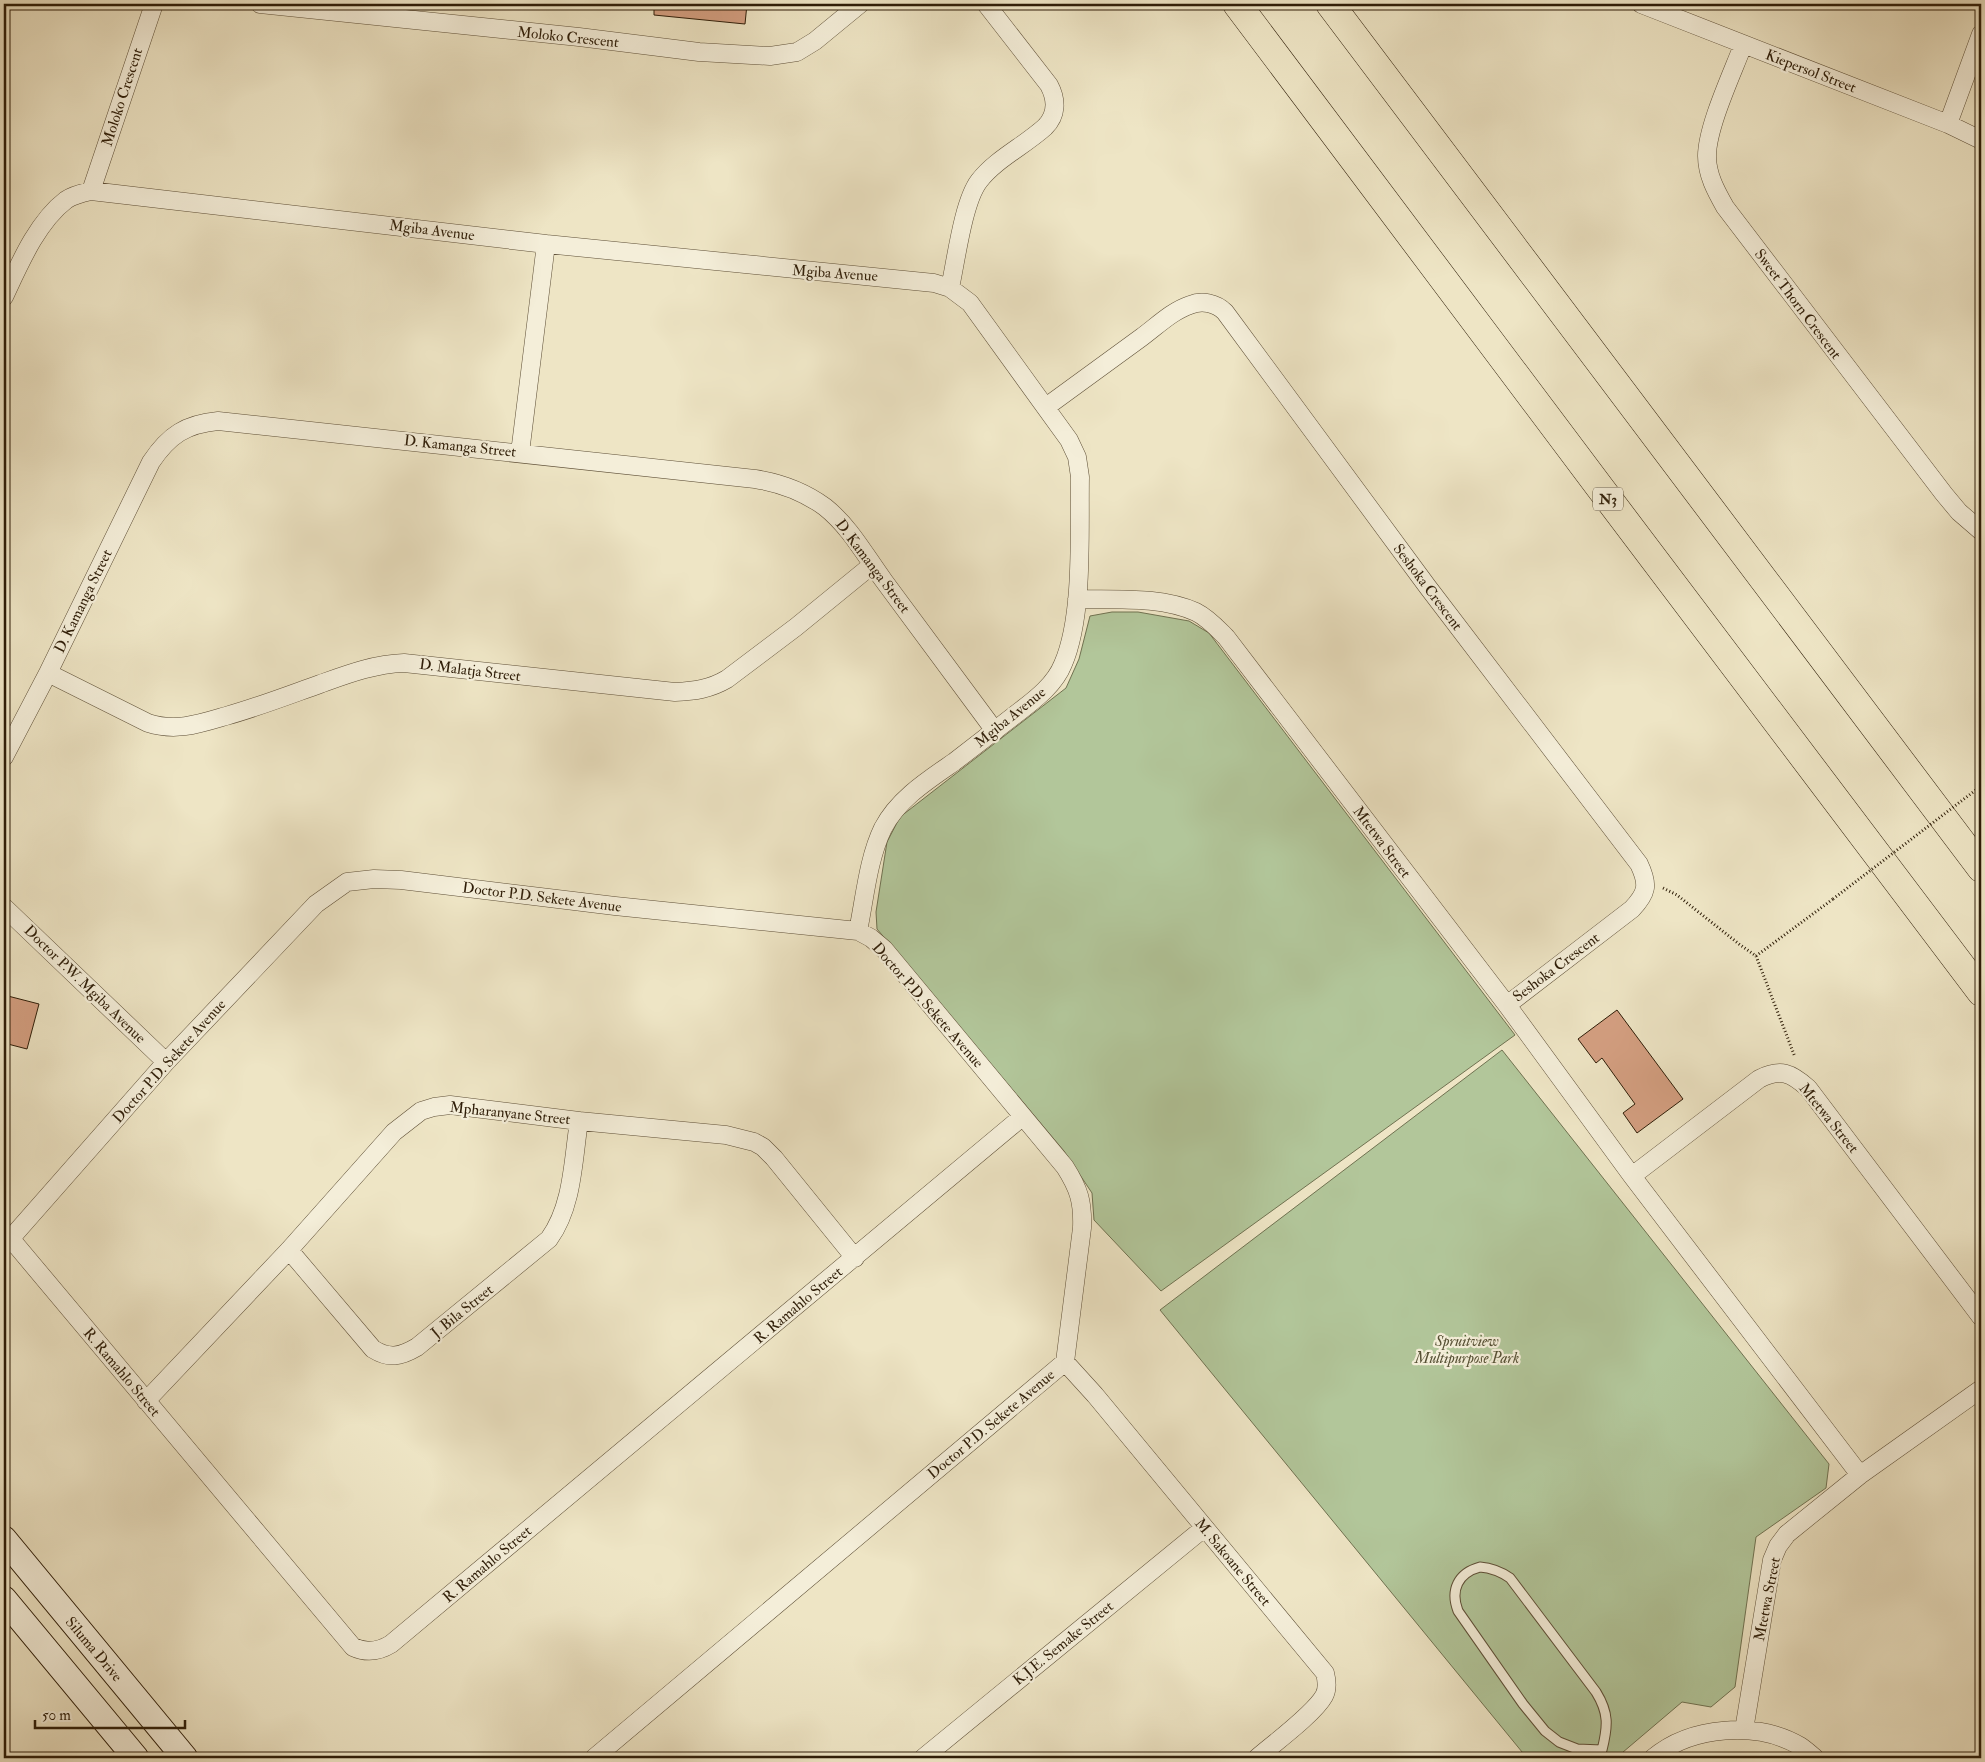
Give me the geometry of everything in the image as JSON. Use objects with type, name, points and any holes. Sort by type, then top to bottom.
[{"type":"highway","name":"N3","points":[[1237,4],[1601,490],[1981,992]]},
{"type":"highway","points":[[1330,4],[1981,868]]},
{"type":"street","name":"Moloko Crescent","points":[[91,191],[154,4]]},
{"type":"street","name":"Moloko Crescent","points":[[260,4],[580,37],[699,52],[770,56],[796,52],[815,41],[860,4]]},
{"type":"street","points":[[950,288],[966,211],[976,186],[992,169],[1045,127],[1050,121],[1054,109],[1054,96],[1048,85],[986,4]]},
{"type":"street","name":"Kiepersol Street","points":[[1641,4],[1948,124],[1981,140]]},
{"type":"street","points":[[1948,124],[1981,34]]},
{"type":"street","name":"Sweet Thorn Crescent","points":[[1743,45],[1715,120],[1710,140],[1707,155],[1713,184],[1725,207],[1944,494],[1959,512],[1981,532]]},
{"type":"street","name":"Mgiba Avenue","points":[[4,297],[27,250],[54,212],[66,200],[77,194],[91,191],[546,244],[780,269],[905,279],[934,283],[950,288],[970,303],[983,320],[1069,440],[1077,457],[1080,477],[1077,599],[1069,646],[1063,665],[1053,682],[1024,708],[921,786],[896,808],[875,848],[858,931]]},
{"type":"street","points":[[520,453],[546,244]]},
{"type":"street","name":"Seshoka Crescent","points":[[1046,408],[1170,316],[1189,305],[1210,303],[1221,308],[1427,586],[1639,864],[1644,876],[1646,889],[1641,900],[1632,909],[1507,1005]]},
{"type":"street","name":"D. Kamanga Street","points":[[4,757],[48,673],[151,462],[161,447],[184,429],[200,423],[236,422],[778,483],[795,489],[811,497],[838,518],[852,534],[872,565],[995,731]]},
{"type":"street","name":"D. Malatja Street","points":[[48,673],[142,720],[161,727],[173,728],[188,727],[244,711],[362,669],[391,663],[675,692],[699,690],[715,686],[727,679],[796,627],[872,565]]},
{"type":"street","name":"Mtetwa Street","points":[[1077,599],[1162,602],[1198,613],[1214,625],[1232,645],[1507,1005],[1632,1176],[1860,1475]]},
{"type":"street","name":"Doctor P.D. Sekete Avenue","points":[[7,1243],[166,1062],[316,904],[347,882],[374,879],[401,880],[615,906],[858,931],[871,938],[884,949],[1065,1167],[1080,1195],[1083,1208],[1082,1228],[1065,1362],[596,1758]]},
{"type":"street","name":"Doctor P.W. Mgiba Avenue","points":[[4,907],[166,1062]]},
{"type":"street","name":"Mtetwa Street","points":[[1632,1176],[1759,1079],[1773,1072],[1789,1074],[1808,1088],[1981,1317]]},
{"type":"street","name":"Mpharanyane Street","points":[[146,1401],[289,1250],[394,1132],[421,1111],[434,1107],[450,1105],[579,1121],[726,1135],[754,1142],[763,1147],[774,1158],[856,1258]]},
{"type":"street","name":"R. Ramahlo Street","points":[[7,1243],[146,1401],[353,1647],[360,1651],[376,1651],[390,1644],[856,1258],[1022,1117]]},
{"type":"street","name":"J. Bila Street","points":[[289,1250],[372,1349],[383,1355],[404,1355],[417,1348],[549,1239],[558,1227],[564,1212],[579,1121]]},
{"type":"street","name":"M. Sakoane Street","points":[[1065,1362],[1095,1394],[1325,1673],[1327,1684],[1325,1695],[1316,1706],[1256,1758]]},
{"type":"street","name":"Mtetwa Street","points":[[1744,1730],[1772,1560],[1778,1546],[1787,1534],[1860,1475],[1981,1389]]},
{"type":"street","name":"K.J.E. Semake Street","points":[[923,1758],[1204,1528]]},
{"type":"street","name":"Siluma Drive","points":[[4,1539],[184,1758]]},
{"type":"street","points":[[4,1599],[136,1758]]},
{"type":"street","points":[[1653,1758],[1668,1748],[1701,1735],[1744,1730],[1762,1732],[1782,1738],[1801,1747],[1815,1758]]},
{"type":"lane","points":[[1602,1750],[1607,1724],[1607,1716],[1603,1704],[1510,1578],[1503,1572],[1492,1568],[1480,1567],[1463,1575],[1456,1584],[1454,1593],[1458,1611],[1523,1704],[1545,1731],[1559,1742],[1577,1749],[1602,1750],[1609,1758]]},
{"type":"path","points":[[1756,956],[1833,900],[1981,786]]},
{"type":"path","points":[[1646,889],[1658,886],[1677,895],[1756,956],[1795,1059],[1789,1074]]},
{"type":"green space","points":[[1112,612],[1138,612],[1189,621],[1209,633],[1515,1035],[1161,1291],[1094,1220],[1092,1193],[1064,1151],[877,929],[876,912],[887,842],[900,817],[1066,688],[1079,659],[1090,616]]},
{"type":"green space","name":"Spruitview Multipurpose Park","points":[[1502,1050],[1829,1464],[1826,1488],[1756,1537],[1735,1687],[1711,1707],[1682,1702],[1616,1758],[1527,1758],[1160,1310]]},
{"type":"building","points":[[654,4],[747,4],[745,24],[654,15]]},
{"type":"building","points":[[4,995],[39,1004],[27,1049],[4,1043]]},
{"type":"building","points":[[1617,1010],[1683,1099],[1637,1133],[1623,1113],[1635,1104],[1602,1058],[1596,1063],[1578,1039]]}]
